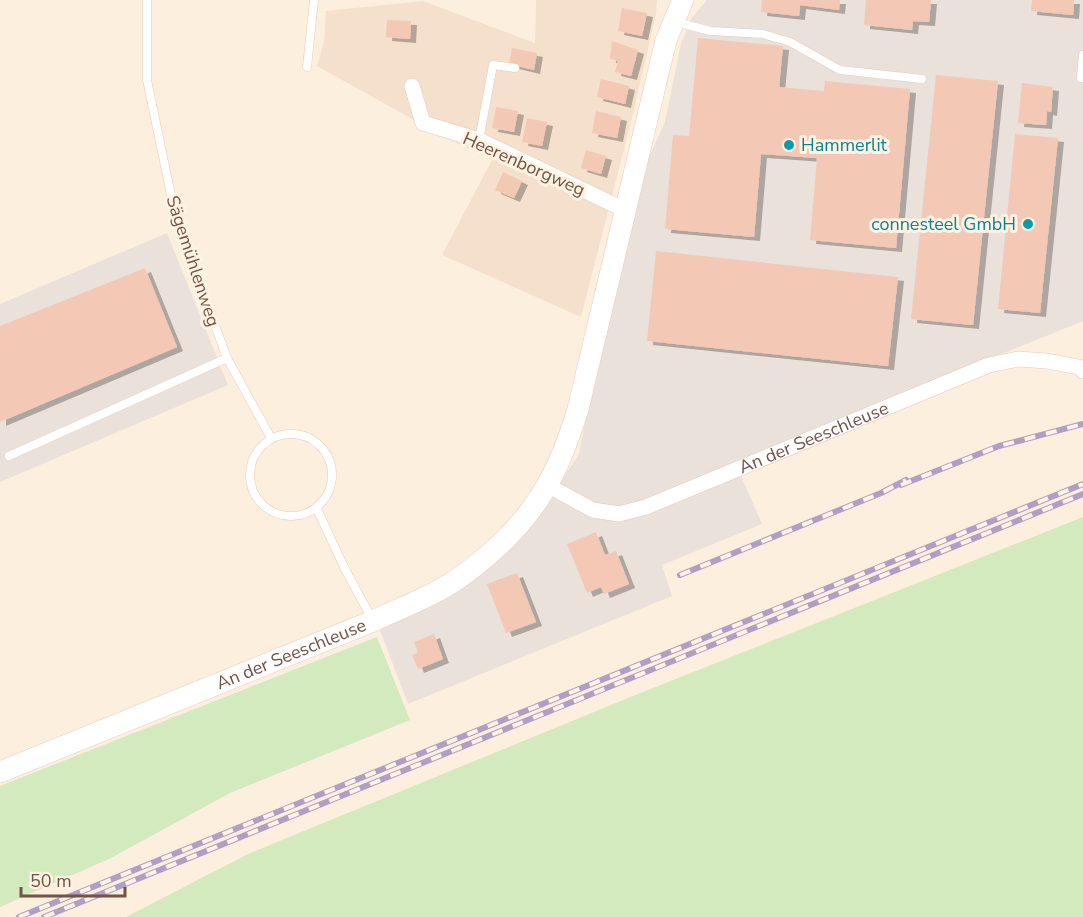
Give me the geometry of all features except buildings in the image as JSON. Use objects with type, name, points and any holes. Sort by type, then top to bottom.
[{"type":"street","name":"An der Seeschleuse","points":[[0,772],[373,621],[429,595],[463,575],[527,516],[547,485],[561,456],[578,409],[666,40],[683,0]]},
{"type":"street","name":"Heerenborgweg","points":[[412,86],[423,123],[479,140],[625,210]]},
{"type":"street","name":"An der Seeschleuse","points":[[547,485],[593,510],[619,514],[646,507],[989,365],[1018,359],[1079,367],[1083,370]]},
{"type":"lane","name":"Sägemühlenweg","points":[[147,0],[147,80],[176,219],[227,358],[271,438]]},
{"type":"lane","points":[[307,67],[314,0]]},
{"type":"lane","points":[[674,21],[711,31],[763,34],[790,42],[840,70],[922,79]]},
{"type":"lane","points":[[1081,78],[1083,55]]},
{"type":"lane","points":[[479,140],[493,64],[515,69]]},
{"type":"lane","points":[[9,456],[227,358]]},
{"type":"lane","points":[[294,433],[311,438],[325,451],[332,470],[331,485],[325,498],[304,514],[292,516],[276,513],[264,505],[252,488],[250,469],[256,453],[271,438],[294,433]]},
{"type":"lane","points":[[316,507],[373,621]]},
{"type":"shaded area","points":[[536,0],[657,0],[656,14],[632,118],[581,317],[442,255],[492,160],[450,140],[317,66],[324,42],[326,11],[423,1],[535,43]]},
{"type":"shaded area","points":[[707,0],[1083,0],[1083,321],[735,462],[762,524],[662,565],[672,596],[408,704],[380,630],[454,592],[521,539],[579,454],[625,210],[665,122],[681,44],[691,19]]},
{"type":"shaded area","points":[[167,233],[228,385],[0,482],[0,304]]},
{"type":"green space","points":[[1083,517],[1083,917],[126,917],[248,854],[628,698]]},
{"type":"green space","points":[[377,637],[410,720],[230,793],[111,858],[0,907],[0,786]]},
{"type":"railway","points":[[901,485],[999,446],[1083,424]]},
{"type":"railway","points":[[680,575],[881,493],[906,480]]},
{"type":"railway","points":[[19,917],[1083,484]]},
{"type":"railway","points":[[44,917],[1083,494]]},
{"type":"place","name":"Hammerlit","points":[[789,145]]},
{"type":"place","name":"connesteel GmbH","points":[[1028,224]]}]
